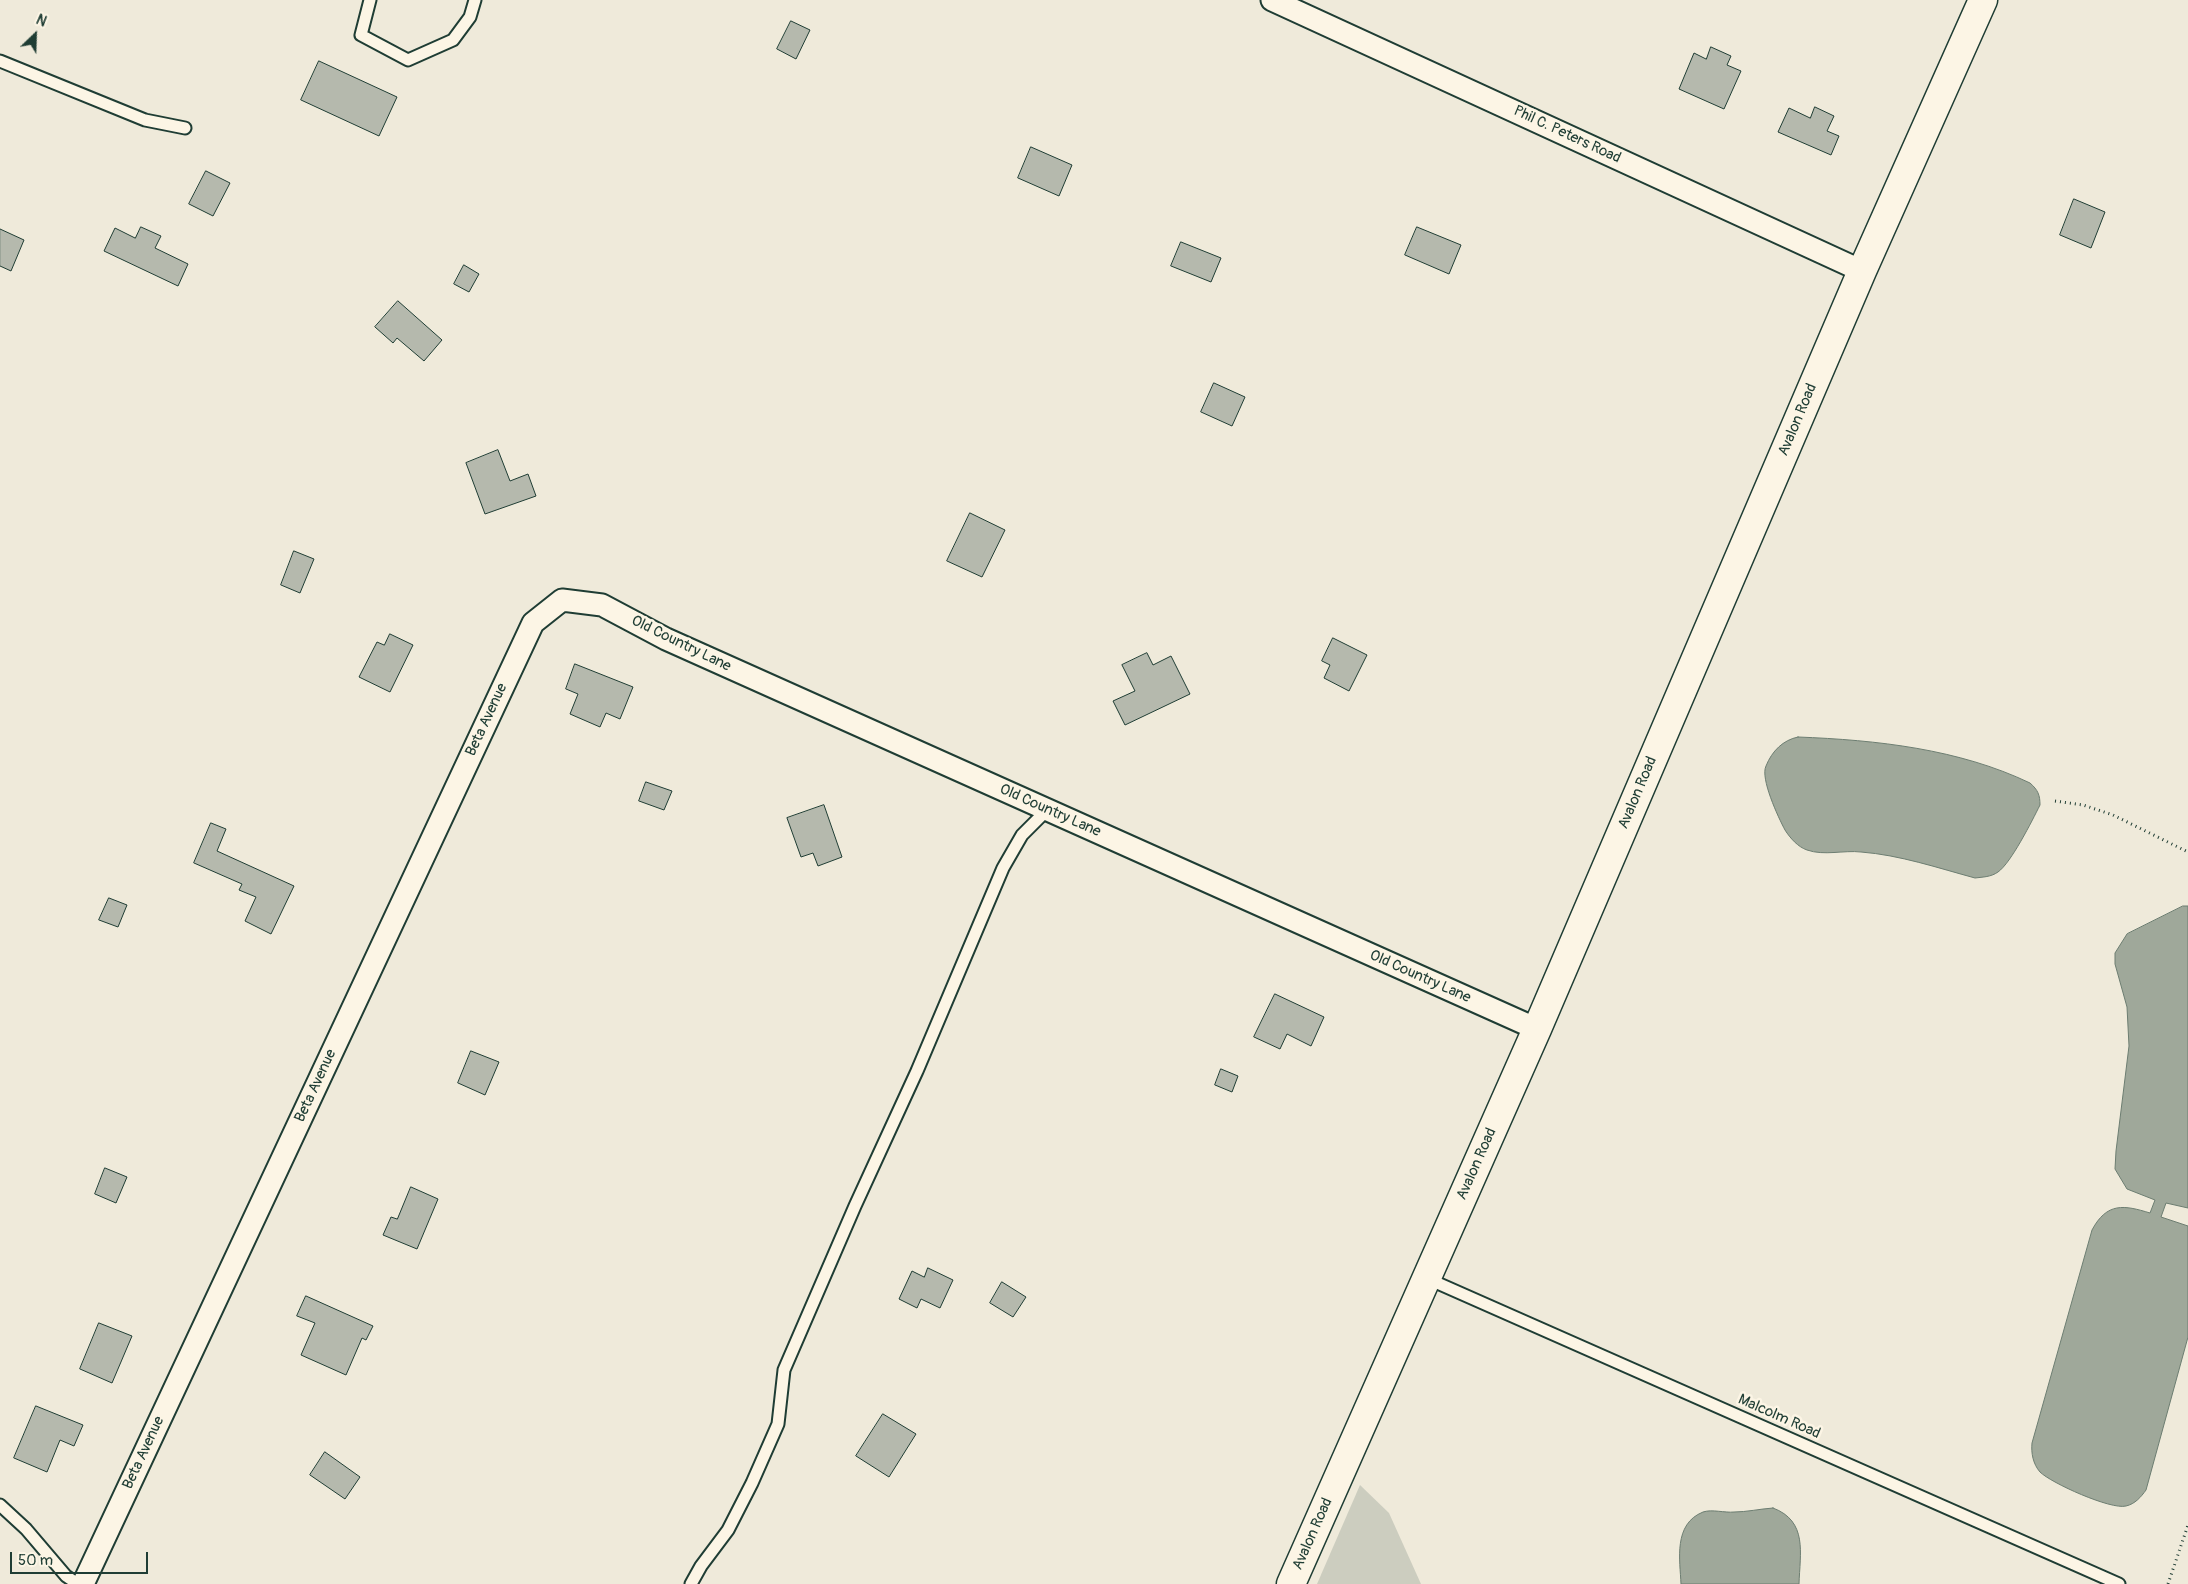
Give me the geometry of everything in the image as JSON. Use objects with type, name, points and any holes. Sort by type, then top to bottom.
[{"type":"main road","name":"Avalon Road","points":[[1291,1584],[1537,1029],[1862,271],[1983,0]]},
{"type":"street","name":"Phil C. Peters Road","points":[[1272,0],[1862,271]]},
{"type":"street","name":"Old Country Lane","points":[[562,600],[602,605],[666,639],[1537,1029]]},
{"type":"street","name":"Beta Avenue","points":[[83,1584],[532,623],[562,600]]},
{"type":"lane","points":[[370,0],[361,35],[408,60],[453,40],[470,17],[475,0]]},
{"type":"lane","points":[[0,61],[145,120],[185,128]]},
{"type":"lane","points":[[691,1584],[701,1566],[728,1530],[752,1483],[778,1424],[784,1370],[855,1206],[917,1071],[1003,868],[1022,835],[1047,810]]},
{"type":"lane","name":"Malcolm Road","points":[[1426,1278],[2119,1584]]},
{"type":"lane","points":[[0,1505],[26,1528],[66,1576],[78,1584]]},
{"type":"path","points":[[2055,801],[2083,805],[2113,815],[2188,852]]},
{"type":"path","points":[[2168,1584],[2188,1525]]},
{"type":"shaded area","points":[[1798,737],[1828,738],[1917,748],[1975,762],[2003,771],[2030,783],[2038,793],[2040,805],[2009,860],[1993,875],[1975,878],[1919,862],[1876,854],[1814,852],[1800,847],[1789,836],[1778,816],[1765,779],[1766,766],[1775,751],[1788,741]]},
{"type":"shaded area","points":[[2183,906],[2188,906],[2188,1208],[2166,1203],[2161,1217],[2188,1226],[2188,1337],[2146,1490],[2132,1504],[2118,1506],[2082,1495],[2046,1477],[2040,1472],[2034,1462],[2032,1443],[2092,1230],[2104,1214],[2110,1210],[2124,1207],[2150,1213],[2155,1200],[2127,1189],[2115,1169],[2129,1046],[2127,1007],[2115,964],[2115,953],[2127,934]]},
{"type":"shaded area","points":[[1360,1485],[1389,1513],[1421,1584],[1317,1584]]},
{"type":"shaded area","points":[[1773,1508],[1792,1521],[1797,1530],[1800,1539],[1799,1584],[1681,1584],[1680,1544],[1687,1525],[1693,1518],[1707,1511],[1739,1512]]},
{"type":"building","points":[[791,21],[810,30],[796,59],[777,49]]},
{"type":"building","points":[[1711,47],[1731,56],[1727,65],[1741,71],[1724,109],[1679,89],[1694,53],[1706,59]]},
{"type":"building","points":[[319,61],[397,97],[379,136],[301,100]]},
{"type":"building","points":[[1815,107],[1834,116],[1827,131],[1839,136],[1831,155],[1778,132],[1789,108],[1810,118]]},
{"type":"building","points":[[1031,147],[1072,165],[1059,196],[1018,178]]},
{"type":"building","points":[[206,171],[230,183],[213,216],[189,204]]},
{"type":"building","points":[[2074,199],[2105,212],[2091,248],[2060,235]]},
{"type":"building","points":[[141,227],[161,236],[155,248],[188,264],[178,286],[104,251],[115,228],[135,238]]},
{"type":"building","points":[[1417,227],[1461,245],[1449,274],[1405,255]]},
{"type":"building","points":[[0,229],[24,240],[11,271],[0,266]]},
{"type":"building","points":[[1181,242],[1221,258],[1211,282],[1171,266]]},
{"type":"building","points":[[464,265],[479,274],[469,292],[454,284]]},
{"type":"building","points":[[398,301],[442,340],[424,361],[397,338],[393,343],[375,327]]},
{"type":"building","points":[[1214,383],[1245,397],[1232,426],[1201,412]]},
{"type":"building","points":[[498,450],[510,481],[528,474],[536,496],[485,514],[466,463]]},
{"type":"building","points":[[970,513],[1005,530],[982,577],[947,561]]},
{"type":"building","points":[[294,551],[314,559],[300,593],[281,585]]},
{"type":"building","points":[[390,634],[413,645],[390,692],[359,677],[377,642],[384,645]]},
{"type":"building","points":[[1333,638],[1367,655],[1349,691],[1324,678],[1330,665],[1322,661]]},
{"type":"building","points":[[1147,653],[1153,665],[1171,656],[1190,694],[1125,725],[1113,701],[1135,691],[1122,665]]},
{"type":"building","points":[[575,664],[633,687],[620,719],[606,713],[600,727],[570,714],[578,694],[566,689]]},
{"type":"building","points":[[646,782],[672,791],[664,810],[639,801]]},
{"type":"building","points":[[824,805],[842,857],[818,866],[813,853],[801,857],[787,818]]},
{"type":"building","points":[[211,823],[226,829],[217,851],[294,886],[271,934],[245,921],[256,897],[239,890],[242,884],[194,863]]},
{"type":"building","points":[[109,898],[127,905],[118,927],[99,920]]},
{"type":"building","points":[[1275,994],[1324,1017],[1311,1046],[1287,1034],[1280,1049],[1254,1037]]},
{"type":"building","points":[[471,1051],[499,1062],[485,1095],[458,1083]]},
{"type":"building","points":[[1221,1069],[1238,1076],[1232,1092],[1215,1085]]},
{"type":"building","points":[[105,1168],[127,1177],[116,1203],[95,1194]]},
{"type":"building","points":[[411,1187],[438,1199],[417,1249],[383,1235],[391,1217],[397,1219]]},
{"type":"building","points":[[928,1268],[953,1280],[940,1308],[921,1299],[917,1308],[899,1299],[912,1271],[924,1277]]},
{"type":"building","points":[[1002,1282],[1026,1297],[1013,1317],[990,1303]]},
{"type":"building","points":[[306,1296],[373,1326],[366,1340],[362,1338],[346,1375],[301,1355],[315,1323],[297,1316]]},
{"type":"building","points":[[99,1323],[132,1336],[112,1383],[80,1369]]},
{"type":"building","points":[[36,1406],[83,1425],[74,1446],[60,1440],[47,1472],[14,1458]]},
{"type":"building","points":[[883,1414],[916,1434],[889,1477],[856,1456]]},
{"type":"building","points":[[325,1452],[360,1477],[345,1499],[310,1475]]}]
